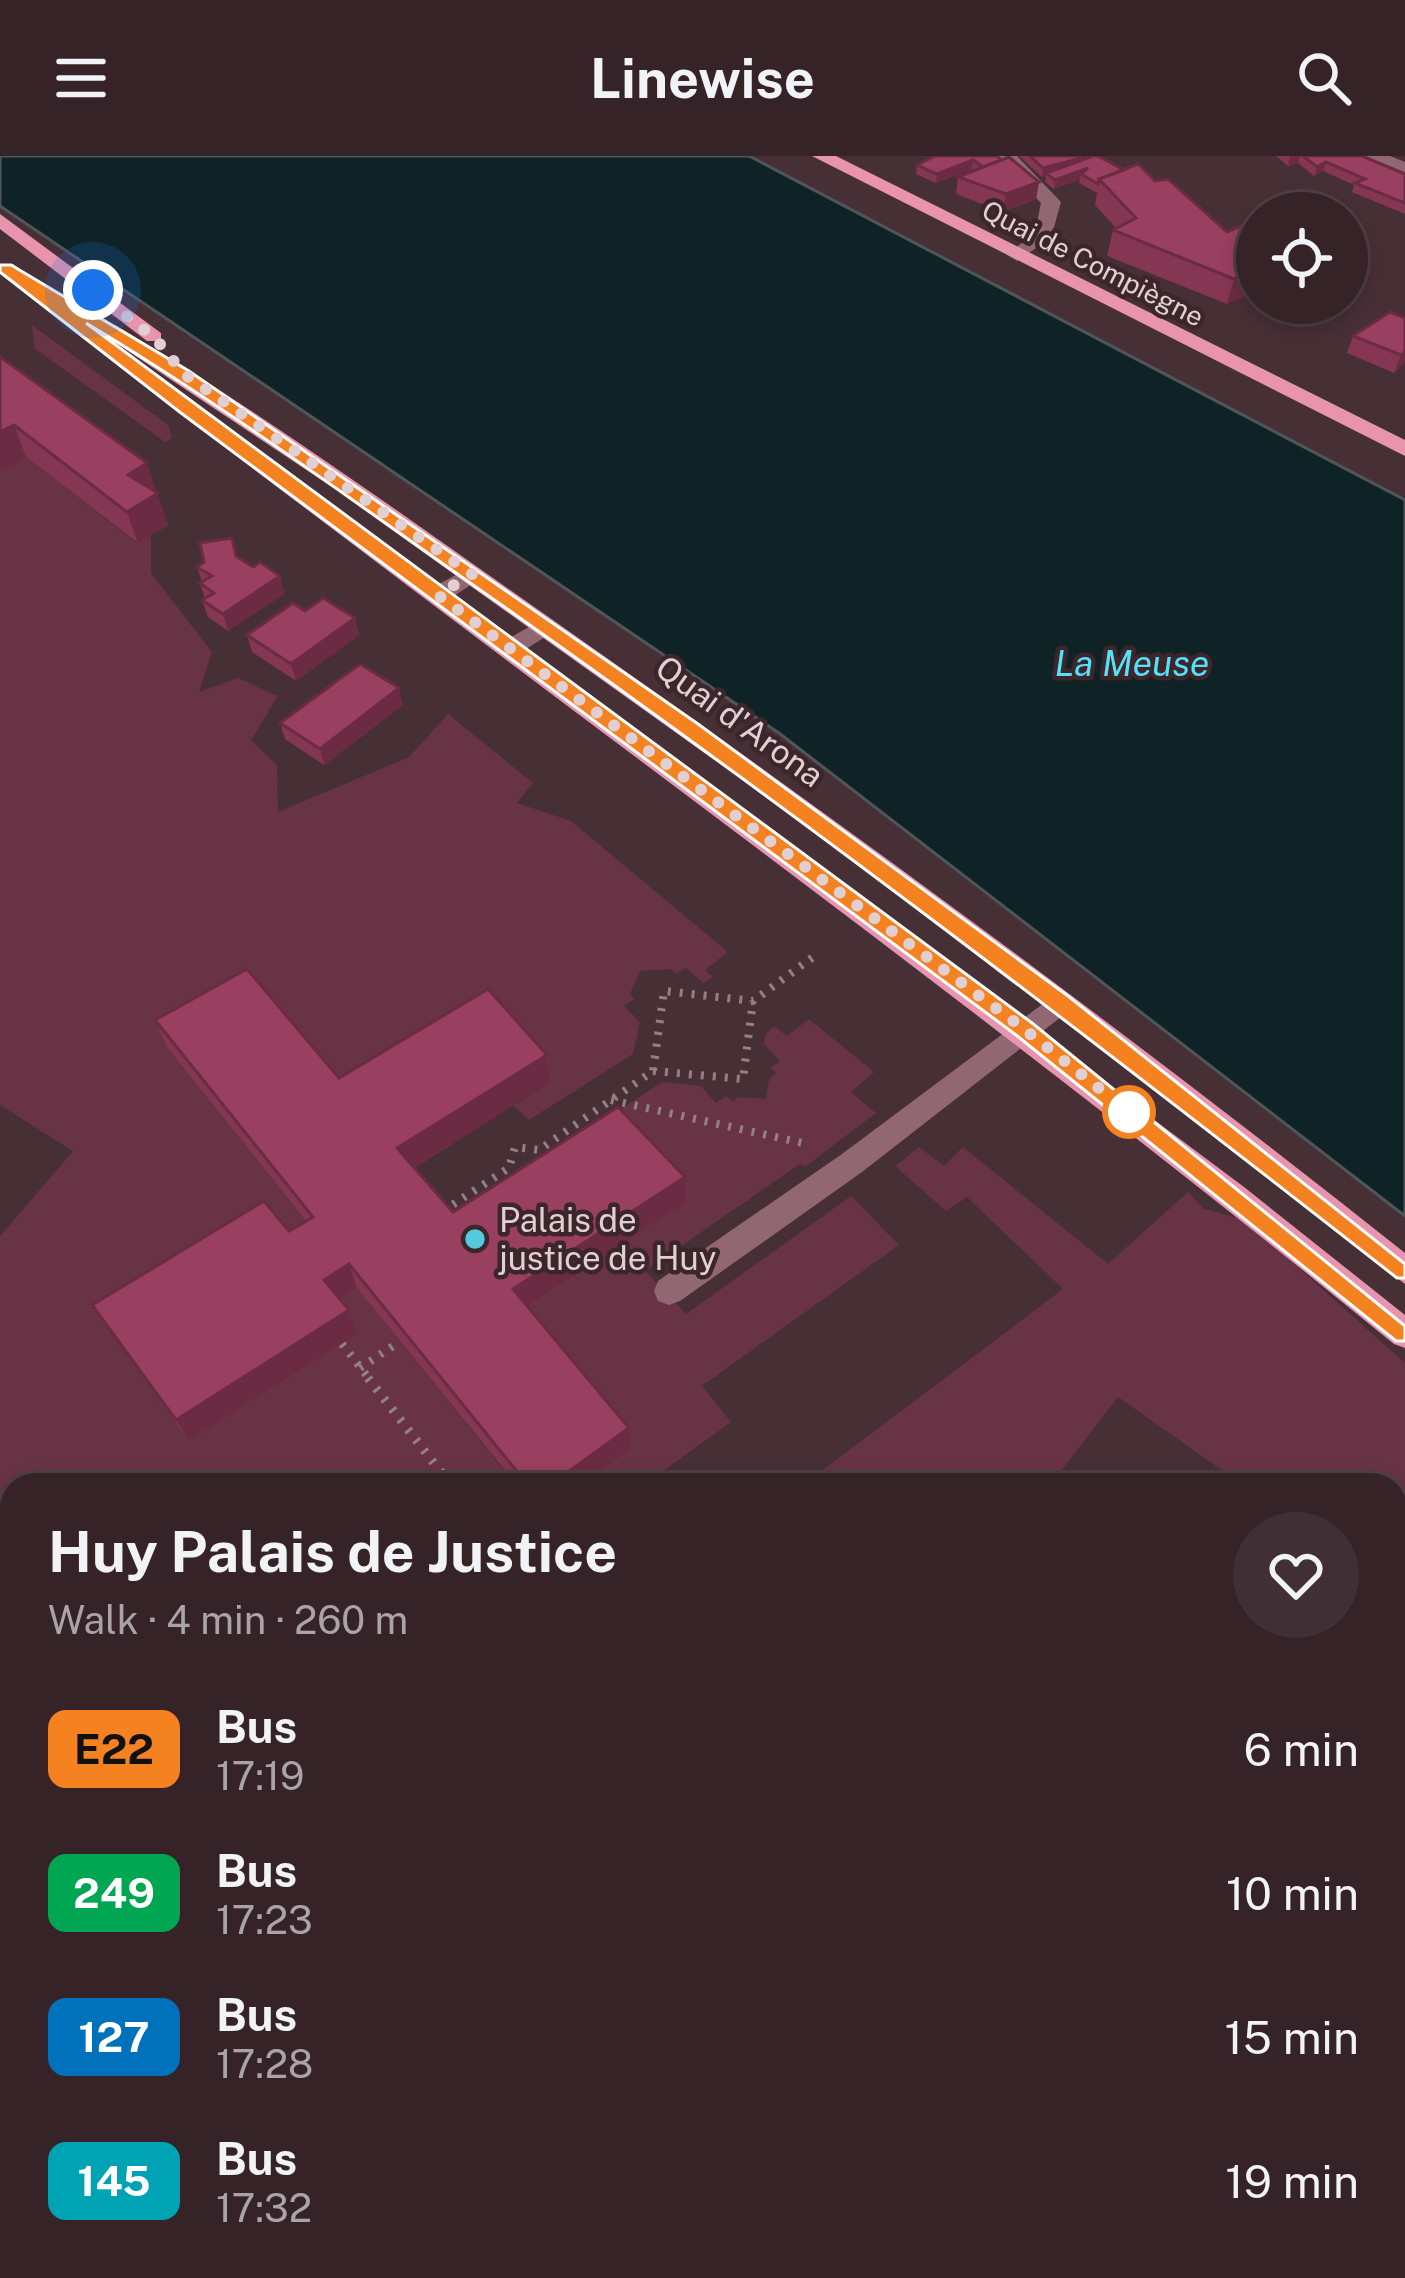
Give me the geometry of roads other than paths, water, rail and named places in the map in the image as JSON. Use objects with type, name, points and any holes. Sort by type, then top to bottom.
[{"type":"main road","name":"Quai de Compiègne","points":[[821,156],[1405,449]]},
{"type":"main road","points":[[0,220],[155,338],[184,374]]},
{"type":"main road","name":"Quai d'Arona","points":[[3,266],[184,374],[545,626],[1060,1002],[1405,1271]]},
{"type":"main road","name":"Quai d'Arona","points":[[3,266],[157,387],[1024,1029],[1405,1334]]},
{"type":"street","points":[[1006,156],[1051,202],[1044,234],[1017,255]]},
{"type":"street","points":[[1374,156],[1405,169]]},
{"type":"street","points":[[438,595],[472,574]]},
{"type":"street","points":[[510,648],[545,626]]},
{"type":"street","points":[[669,1291],[852,1163],[1060,1002]]},
{"type":"water","name":"La Meuse","points":[[0,156],[749,156],[1405,500],[1405,1216],[779,733],[0,206]]},
{"type":"place","name":"Palais de justice de Huy","points":[[475,1239]]}]
